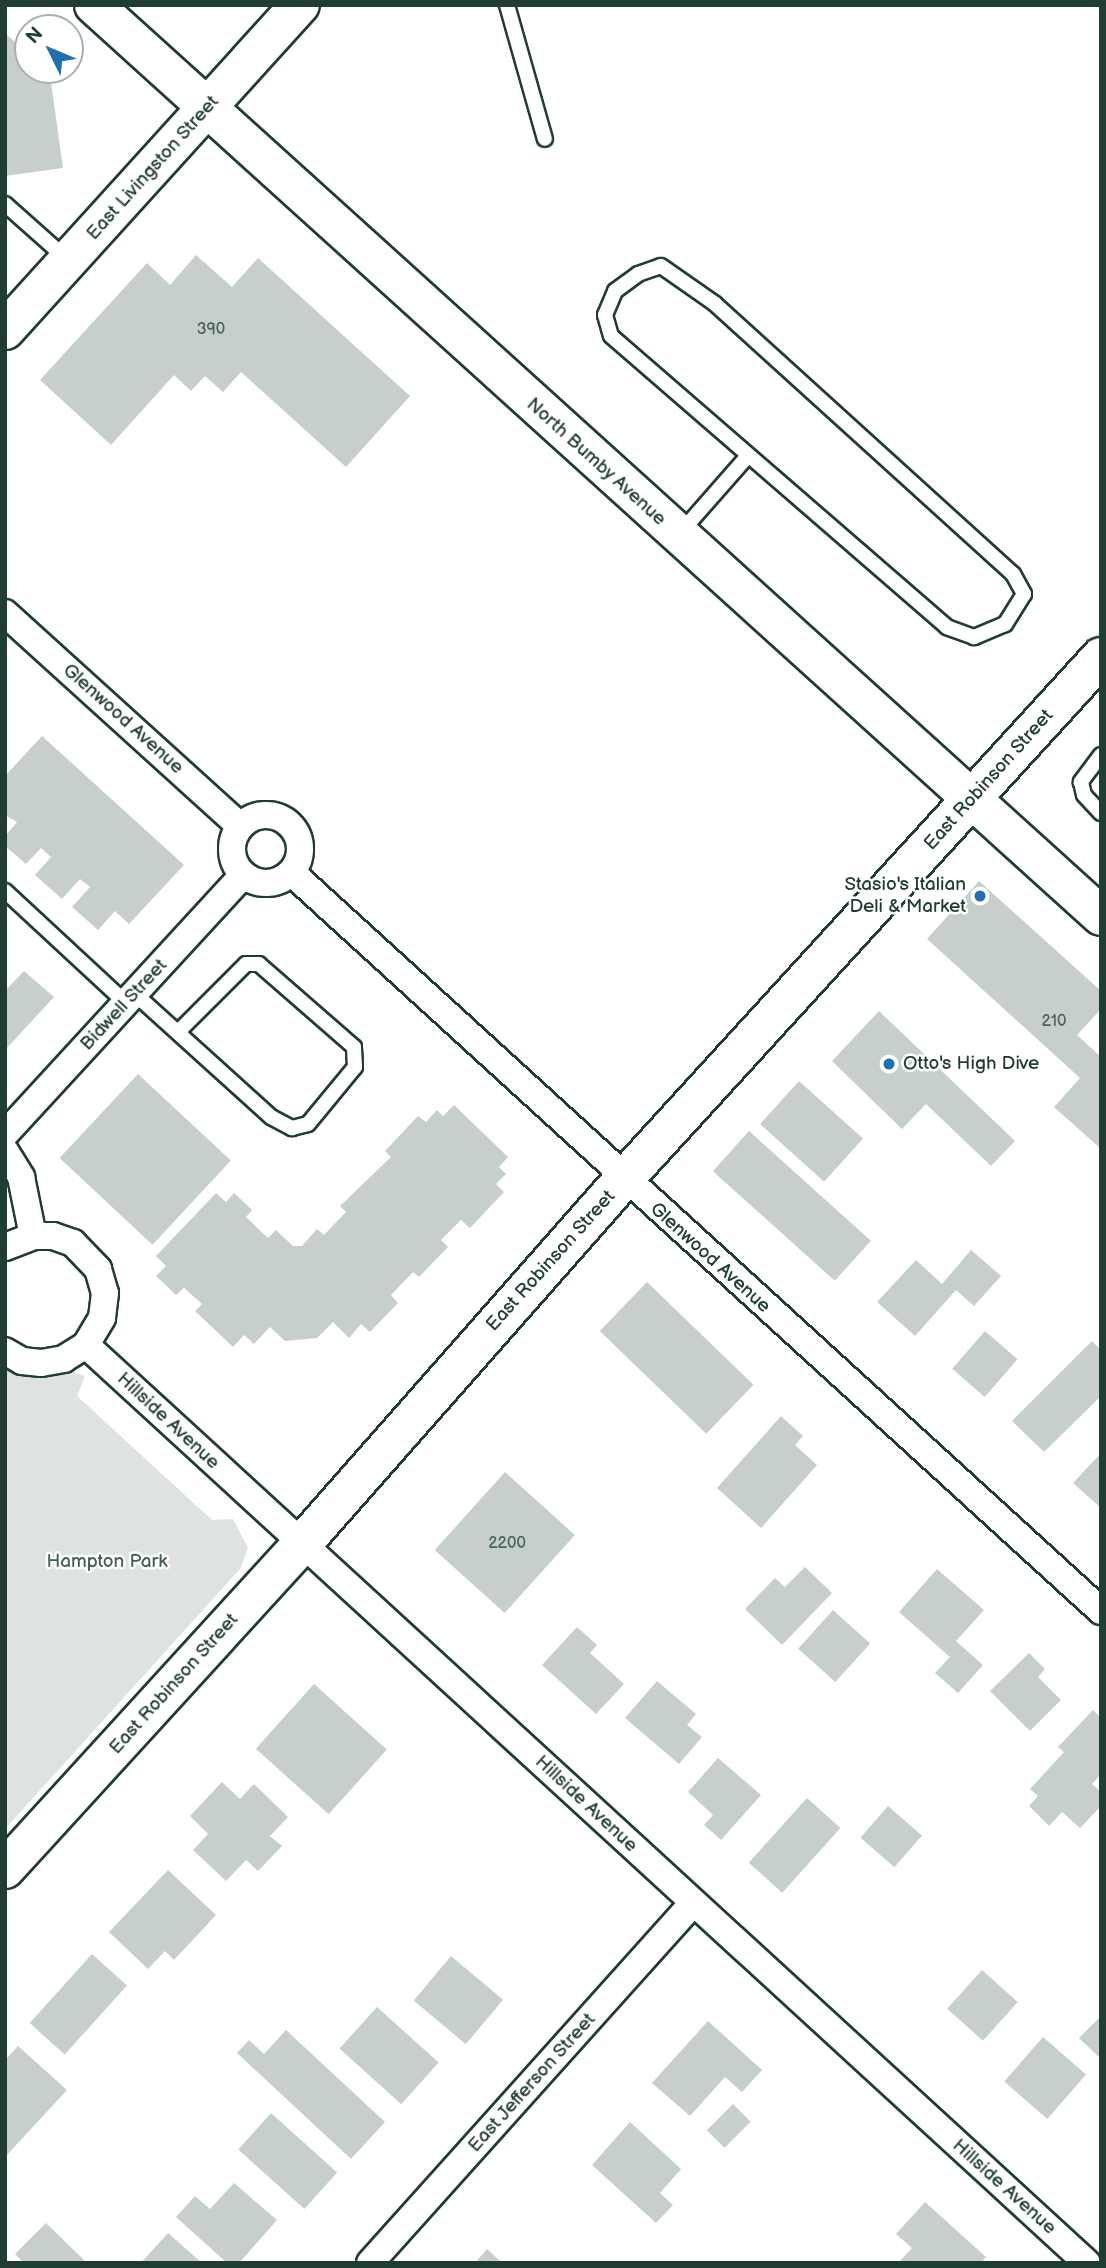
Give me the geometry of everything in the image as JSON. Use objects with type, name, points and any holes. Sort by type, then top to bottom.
[{"type":"street","name":"North Bumby Avenue","points":[[94,5],[969,801],[1101,916]]},
{"type":"street","name":"East Livingston Street","points":[[5,330],[299,5]]},
{"type":"street","name":"Glenwood Avenue","points":[[5,613],[240,825]]},
{"type":"street","name":"East Robinson Street","points":[[5,1869],[302,1544],[624,1179],[969,801],[1092,673]]},
{"type":"street","points":[[274,814],[291,824],[301,840],[301,857],[292,873],[277,882],[260,883],[243,875],[234,862],[232,844],[240,825],[256,815],[274,814]]},
{"type":"street","name":"Glenwood Avenue","points":[[292,873],[624,1179],[1101,1611]]},
{"type":"street","name":"Bidwell Street","points":[[5,1134],[243,875]]},
{"type":"street","points":[[5,1151],[21,1177],[33,1236]]},
{"type":"street","points":[[5,1247],[33,1236],[53,1236],[72,1243],[97,1269],[105,1293],[102,1318],[86,1345],[64,1359],[41,1363],[22,1361],[5,1351]]},
{"type":"street","name":"Hillside Avenue","points":[[86,1345],[1087,2263]]},
{"type":"street","name":"East Jefferson Street","points":[[370,2263],[693,1903]]},
{"type":"lane","points":[[507,5],[545,139]]},
{"type":"lane","points":[[5,204],[68,261]]},
{"type":"lane","points":[[661,266],[714,303],[1013,574],[1024,594],[1016,611],[1005,624],[974,637],[947,627],[747,457],[611,336],[605,314],[615,291],[638,274],[661,266]]},
{"type":"lane","points":[[677,536],[747,457]]},
{"type":"lane","points":[[1098,804],[1084,795],[1081,782],[1101,755]]},
{"type":"lane","points":[[5,891],[130,998],[178,1032],[271,1117],[292,1128],[308,1124],[355,1067],[354,1047],[259,964],[246,964],[178,1032]]},
{"type":"green space","name":"Hampton Park","points":[[46,1362],[85,1376],[77,1396],[212,1520],[233,1519],[248,1548],[240,1569],[5,1829],[5,1370]]},
{"type":"building","points":[[5,33],[14,41],[14,84],[51,84],[63,168],[5,176]]},
{"type":"building","points":[[196,255],[232,287],[258,258],[410,396],[346,467],[241,372],[223,392],[205,376],[191,391],[174,375],[111,445],[40,380],[147,263],[170,285]]},
{"type":"building","points":[[42,736],[184,865],[129,924],[115,911],[98,930],[72,907],[90,887],[80,879],[62,899],[35,875],[51,857],[41,848],[26,864],[5,846],[5,836],[17,822],[5,815],[5,776]]},
{"type":"building","points":[[979,881],[1101,991],[1101,1009],[1077,1035],[1101,1057],[1101,1149],[1054,1107],[1080,1078],[927,939]]},
{"type":"building","points":[[24,971],[54,997],[5,1050],[5,991]]},
{"type":"building","points":[[879,1011],[1015,1141],[991,1166],[926,1104],[902,1129],[832,1061]]},
{"type":"building","points":[[138,1074],[231,1161],[152,1245],[60,1158]]},
{"type":"building","points":[[799,1081],[863,1139],[824,1182],[760,1124]]},
{"type":"building","points":[[454,1105],[508,1157],[499,1167],[506,1174],[496,1184],[504,1192],[470,1228],[461,1220],[441,1240],[448,1247],[419,1277],[413,1272],[391,1295],[398,1303],[370,1332],[361,1324],[349,1338],[333,1322],[317,1338],[285,1341],[270,1327],[254,1344],[244,1335],[233,1347],[195,1311],[202,1304],[184,1288],[176,1295],[156,1276],[166,1266],[156,1256],[216,1193],[226,1202],[234,1193],[252,1210],[246,1217],[268,1238],[276,1230],[293,1246],[302,1246],[317,1229],[324,1235],[346,1212],[340,1206],[391,1157],[385,1151],[418,1116],[426,1122],[437,1110],[443,1116]]},
{"type":"building","points":[[749,1131],[871,1241],[835,1281],[713,1171]]},
{"type":"building","points":[[971,1250],[1001,1276],[974,1306],[956,1290],[915,1336],[877,1302],[916,1260],[942,1284]]},
{"type":"building","points":[[647,1282],[753,1385],[706,1434],[600,1331]]},
{"type":"building","points":[[985,1331],[1017,1359],[985,1397],[952,1369]]},
{"type":"building","points":[[1092,1341],[1101,1350],[1101,1396],[1044,1452],[1012,1421]]},
{"type":"building","points":[[781,1416],[803,1436],[795,1445],[817,1465],[761,1528],[717,1488]]},
{"type":"building","points":[[1101,1453],[1101,1508],[1073,1483]]},
{"type":"building","points":[[505,1472],[575,1535],[505,1613],[435,1550]]},
{"type":"building","points":[[805,1567],[832,1593],[782,1645],[745,1609],[775,1578],[785,1587]]},
{"type":"building","points":[[937,1569],[984,1610],[956,1641],[983,1665],[958,1693],[935,1673],[950,1657],[899,1612]]},
{"type":"building","points":[[833,1610],[870,1643],[835,1682],[798,1649]]},
{"type":"building","points":[[577,1627],[597,1645],[590,1653],[624,1684],[596,1714],[542,1665]]},
{"type":"building","points":[[1029,1653],[1045,1669],[1038,1677],[1061,1700],[1030,1731],[990,1691]]},
{"type":"building","points":[[657,1681],[696,1714],[687,1725],[702,1737],[679,1764],[625,1718]]},
{"type":"building","points":[[314,1684],[387,1750],[329,1814],[256,1749]]},
{"type":"building","points":[[1093,1710],[1101,1718],[1101,1774],[1092,1784],[1101,1792],[1101,1806],[1080,1828],[1062,1812],[1049,1826],[1029,1806],[1038,1796],[1030,1789],[1064,1752],[1058,1747]]},
{"type":"building","points":[[718,1758],[761,1795],[721,1840],[704,1825],[713,1815],[688,1792]]},
{"type":"building","points":[[222,1782],[240,1799],[254,1784],[288,1817],[270,1836],[282,1846],[258,1871],[246,1860],[226,1881],[193,1850],[208,1834],[190,1816]]},
{"type":"building","points":[[807,1798],[840,1828],[782,1893],[749,1863]]},
{"type":"building","points":[[888,1806],[922,1836],[894,1867],[860,1838]]},
{"type":"building","points":[[168,1870],[216,1915],[174,1960],[165,1951],[148,1969],[109,1932]]},
{"type":"building","points":[[92,1954],[127,1985],[65,2055],[30,2023]]},
{"type":"building","points":[[451,1956],[503,2000],[466,2044],[414,2000]]},
{"type":"building","points":[[982,1970],[1018,2002],[983,2041],[947,2009]]},
{"type":"building","points":[[377,2007],[439,2063],[401,2104],[340,2049]]},
{"type":"building","points":[[1101,2016],[1101,2059],[1079,2038]]},
{"type":"building","points":[[708,2021],[762,2070],[742,2092],[725,2077],[690,2116],[652,2083]]},
{"type":"building","points":[[286,2030],[385,2122],[351,2159],[237,2053],[249,2040],[264,2054]]},
{"type":"building","points":[[1043,2037],[1086,2074],[1047,2119],[1004,2082]]},
{"type":"building","points":[[18,2046],[67,2090],[5,2157],[5,2060]]},
{"type":"building","points":[[733,2104],[751,2122],[725,2148],[707,2130]]},
{"type":"building","points":[[271,2113],[337,2173],[304,2209],[238,2149]]},
{"type":"building","points":[[630,2122],[681,2169],[660,2193],[673,2205],[656,2223],[592,2165]]},
{"type":"building","points":[[234,2183],[277,2220],[239,2263],[227,2263],[176,2217],[195,2196],[210,2209]]},
{"type":"building","points":[[925,2202],[986,2257],[981,2263],[898,2263],[912,2248],[896,2234]]},
{"type":"building","points":[[46,2223],[84,2260],[82,2263],[24,2263],[15,2254]]},
{"type":"building","points":[[168,2233],[202,2263],[141,2263]]},
{"type":"building","points":[[487,2249],[502,2263],[475,2263]]},
{"type":"place","name":"Stasio's Italian Deli & Market","points":[[980,896]]},
{"type":"place","name":"Otto's High Dive","points":[[889,1064]]}]
